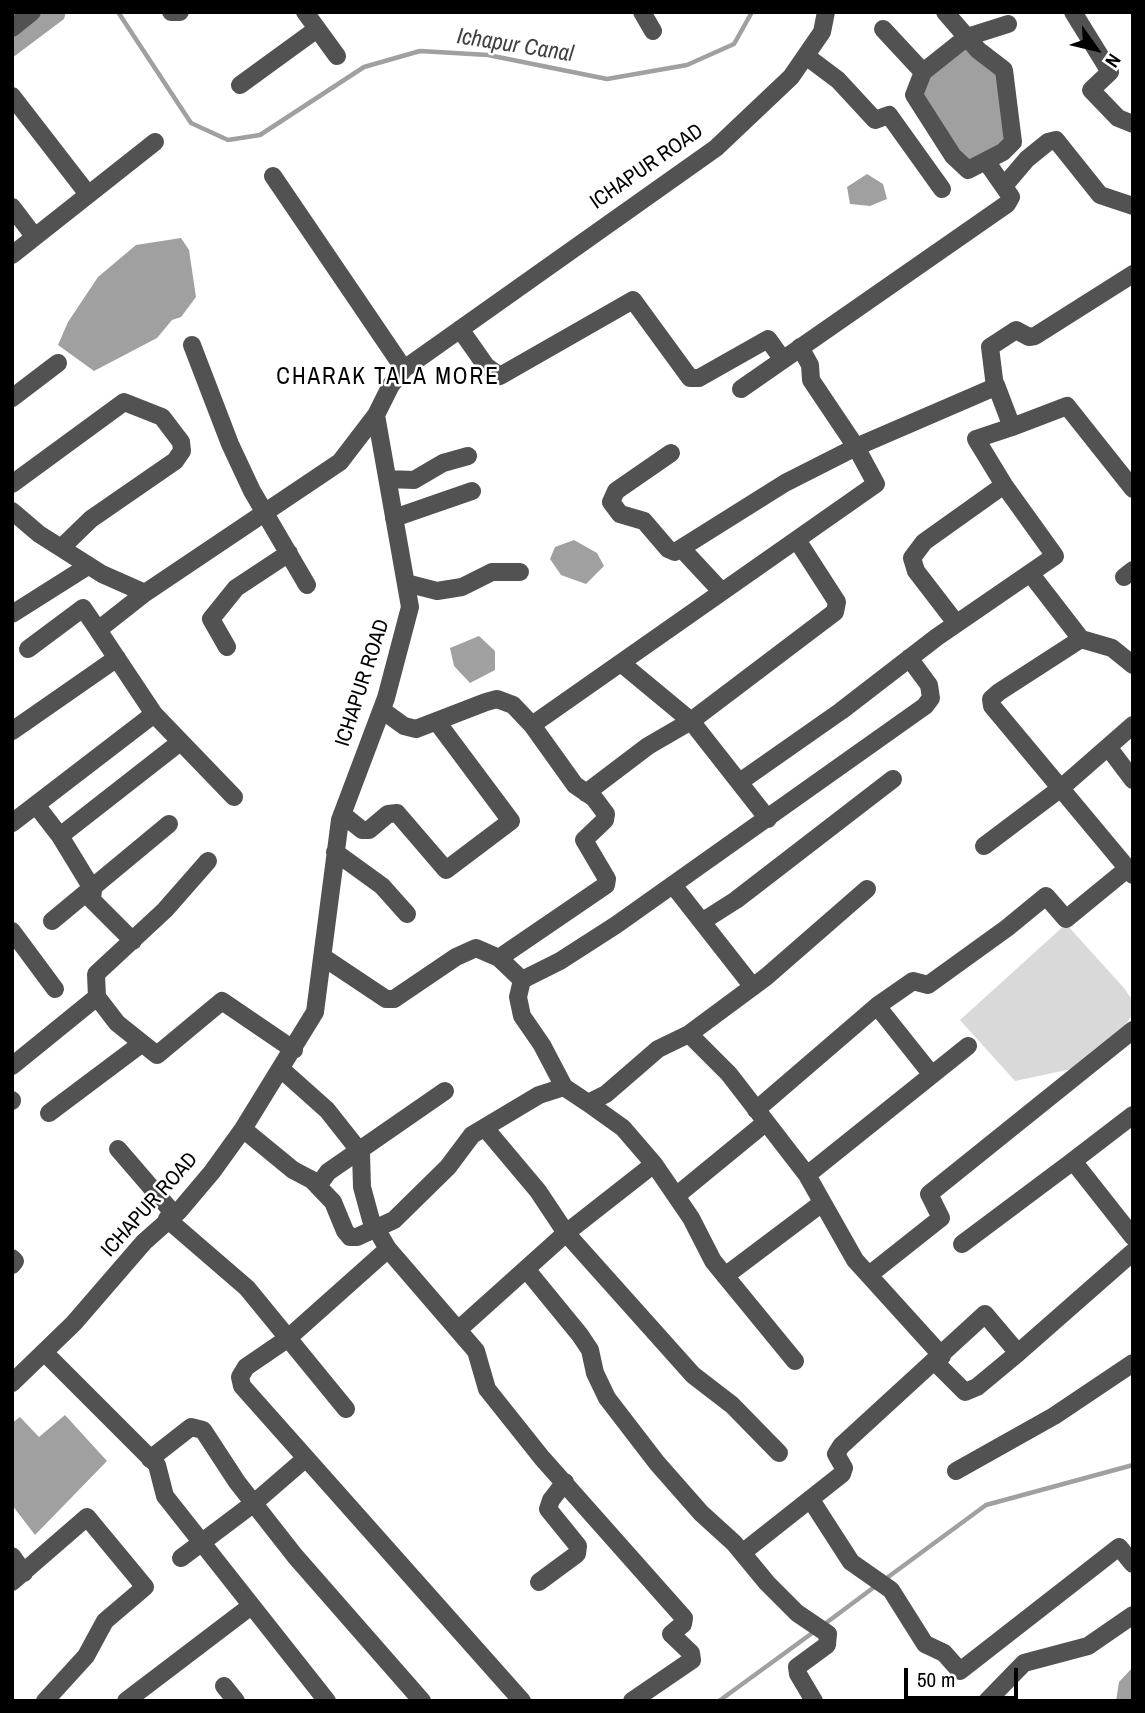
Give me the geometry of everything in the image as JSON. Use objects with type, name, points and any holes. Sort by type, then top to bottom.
[{"type":"street","points":[[12,28],[32,12]]},
{"type":"street","points":[[171,12],[180,12]]},
{"type":"street","points":[[305,12],[337,56]]},
{"type":"street","points":[[642,12],[653,31]]},
{"type":"street","name":"ICHAPUR ROAD","points":[[12,1383],[212,1172],[294,1050],[315,1012],[342,814],[382,710],[410,607],[376,415],[391,385],[404,369],[631,205],[716,148],[791,77],[822,32],[826,12]]},
{"type":"street","points":[[945,12],[967,37],[1004,70],[1013,142],[1003,152],[968,170],[953,156],[914,95],[923,72],[967,37],[1008,24]]},
{"type":"street","points":[[1073,12],[1111,72],[1091,90],[1118,118],[1133,124]]},
{"type":"street","points":[[240,85],[317,29]]},
{"type":"street","points":[[883,29],[923,72]]},
{"type":"street","points":[[806,56],[838,80],[875,120],[889,114],[942,189]]},
{"type":"street","points":[[12,96],[87,193]]},
{"type":"street","points":[[1004,186],[1027,159],[1048,142],[1056,140],[1100,195],[1133,206]]},
{"type":"street","points":[[12,255],[87,193],[155,142]]},
{"type":"street","points":[[741,389],[1007,204],[1011,197],[986,161]]},
{"type":"street","points":[[273,176],[404,369]]},
{"type":"street","points":[[12,207],[34,236]]},
{"type":"street","points":[[1012,427],[996,385],[988,352],[992,345],[1016,330],[1035,337],[1133,274]]},
{"type":"street","points":[[460,330],[486,366],[499,376],[633,300],[690,378],[699,378],[768,339],[783,359]]},
{"type":"street","points":[[192,345],[230,444],[307,585]]},
{"type":"street","points":[[532,725],[876,484],[856,447],[811,380],[810,365],[800,347]]},
{"type":"street","points":[[12,398],[58,363]]},
{"type":"street","points":[[671,453],[616,491],[611,502],[620,514],[644,521],[672,552],[682,549],[785,483],[856,447],[996,385]]},
{"type":"street","points":[[12,484],[124,402],[162,417],[181,442],[182,451],[175,461],[91,519],[61,548]]},
{"type":"street","points":[[740,782],[956,623],[1055,556],[1004,485],[976,439],[1067,406],[1133,489]]},
{"type":"street","points":[[98,630],[145,593],[340,462],[376,415]]},
{"type":"street","points":[[388,479],[414,480],[443,463],[468,456]]},
{"type":"street","points":[[956,623],[916,571],[912,558],[924,542],[1004,485]]},
{"type":"street","points":[[394,518],[472,491]]},
{"type":"street","points":[[12,511],[88,566],[145,593]]},
{"type":"street","points":[[586,793],[648,746],[691,720],[836,610],[838,603],[797,540]]},
{"type":"street","points":[[682,549],[722,592]]},
{"type":"street","points":[[228,647],[211,619],[236,588],[289,553]]},
{"type":"street","points":[[12,614],[88,566]]},
{"type":"street","points":[[405,583],[437,591],[462,587],[492,572],[520,572]]},
{"type":"street","points":[[1030,573],[1081,639],[1112,648],[1133,666]]},
{"type":"street","points":[[28,649],[83,608],[154,714],[179,743],[234,797]]},
{"type":"street","points":[[676,1196],[877,1006],[913,982],[928,985],[1046,896],[1066,919],[1130,872],[995,712],[991,699],[1081,639]]},
{"type":"street","points":[[12,731],[117,658]]},
{"type":"street","points":[[795,1361],[725,1276],[654,1164],[623,1128],[564,1087],[542,1045],[522,1016],[518,996],[522,980],[560,961],[673,885],[925,706],[931,698],[929,685],[909,658]]},
{"type":"street","points":[[621,663],[691,720],[768,819]]},
{"type":"street","points":[[382,710],[409,728],[437,722],[497,699],[513,705],[532,725],[575,785],[606,814],[605,820],[584,840],[607,883],[499,958]]},
{"type":"street","points":[[12,823],[154,714]]},
{"type":"street","points":[[342,814],[362,830],[369,830],[388,814],[397,813],[446,870],[511,821],[437,722]]},
{"type":"street","points":[[984,846],[1061,788],[1133,726]]},
{"type":"street","points":[[61,836],[179,743]]},
{"type":"street","points":[[1108,747],[1133,780]]},
{"type":"street","points":[[703,921],[736,900],[893,779]]},
{"type":"street","points":[[36,805],[61,836],[93,890],[92,900],[133,941]]},
{"type":"street","points":[[52,921],[93,890],[134,851],[169,824]]},
{"type":"street","points":[[335,852],[382,886],[407,914]]},
{"type":"street","points":[[208,860],[133,941],[96,974],[97,997],[117,1023],[141,1044],[159,1054],[222,1001],[294,1050]]},
{"type":"street","points":[[673,885],[753,987]]},
{"type":"street","points":[[588,1103],[606,1094],[658,1049],[689,1034],[753,987],[867,889]]},
{"type":"street","points":[[12,931],[55,989]]},
{"type":"street","points":[[323,957],[382,997],[390,999],[470,949],[481,948],[499,958],[522,980]]},
{"type":"street","points":[[12,1066],[97,997]]},
{"type":"street","points":[[877,1006],[932,1075]]},
{"type":"street","points":[[689,1034],[729,1074],[807,1175],[855,1260],[965,1392],[977,1387],[1018,1353],[1133,1252]]},
{"type":"street","points":[[869,1275],[941,1218],[929,1194],[1131,1035]]},
{"type":"street","points":[[49,1112],[141,1044]]},
{"type":"street","points":[[807,1175],[968,1046]]},
{"type":"street","points":[[281,1069],[327,1110],[361,1153],[362,1187],[376,1228],[388,1249],[476,1350],[487,1389],[684,1620],[671,1634],[691,1653],[692,1660],[632,1701]]},
{"type":"street","points":[[243,1129],[317,1186],[333,1202],[350,1237],[394,1220],[448,1167],[472,1135],[539,1095],[564,1087]]},
{"type":"street","points":[[317,1186],[328,1172],[361,1153],[445,1091]]},
{"type":"street","points":[[962,1244],[1133,1115]]},
{"type":"street","points":[[485,1128],[538,1191],[566,1233],[693,1375],[732,1405],[779,1453]]},
{"type":"street","points":[[118,1149],[170,1217],[247,1288],[346,1409]]},
{"type":"street","points":[[1073,1161],[1133,1237]]},
{"type":"street","points":[[458,1330],[566,1233],[654,1164]]},
{"type":"street","points":[[725,1276],[822,1203]]},
{"type":"street","points":[[388,1249],[287,1339],[246,1367],[240,1377],[242,1386],[522,1701]]},
{"type":"street","points":[[12,1258],[15,1262],[12,1265]]},
{"type":"street","points":[[526,1269],[590,1350],[600,1386],[618,1414],[701,1513],[797,1613],[828,1634],[827,1645],[797,1667],[798,1674],[814,1701]]},
{"type":"street","points":[[742,1553],[842,1474],[844,1468],[836,1454],[841,1446],[985,1314],[1018,1353]]},
{"type":"street","points":[[44,1352],[157,1465],[165,1496],[327,1701]]},
{"type":"street","points":[[956,1471],[1047,1420],[1133,1363]]},
{"type":"street","points":[[150,1459],[191,1427],[203,1430],[254,1503],[329,1598],[422,1701]]},
{"type":"street","points":[[181,1558],[254,1503],[306,1458]]},
{"type":"street","points":[[539,1581],[577,1554],[578,1546],[548,1509],[551,1500],[565,1482]]},
{"type":"street","points":[[811,1500],[851,1562],[891,1590],[925,1644],[944,1653],[960,1671],[1119,1547],[1133,1564]]},
{"type":"street","points":[[12,1556],[18,1578],[87,1517],[145,1587],[105,1622],[86,1656],[45,1701]]},
{"type":"street","points":[[126,1701],[251,1606]]},
{"type":"street","points":[[987,1701],[1024,1663],[1088,1646],[1133,1615]]},
{"type":"street","points":[[224,1686],[236,1701]]},
{"type":"shaded area","points":[[12,12],[66,12],[64,19],[12,58]]},
{"type":"shaded area","points":[[964,46],[988,61],[1001,82],[1004,138],[1001,148],[973,164],[957,154],[922,95],[924,77]]},
{"type":"shaded area","points":[[867,174],[883,184],[887,199],[870,206],[850,204],[847,187]]},
{"type":"shaded area","points":[[181,238],[189,250],[196,297],[181,317],[172,320],[157,338],[94,371],[58,345],[68,322],[98,277],[136,245]]},
{"type":"shaded area","points":[[574,540],[597,553],[604,566],[586,584],[561,575],[550,559],[555,547]]},
{"type":"shaded area","points":[[479,636],[495,651],[495,670],[470,683],[454,666],[450,648]]},
{"type":"shaded area","points":[[1066,924],[1124,988],[1133,1001],[1133,1014],[1121,1031],[1081,1067],[1015,1081],[960,1020]]},
{"type":"shaded area","points":[[65,1415],[107,1461],[35,1535],[12,1505],[12,1423],[20,1417],[39,1437]]},
{"type":"shaded area","points":[[1133,1667],[1133,1701],[1116,1701],[1119,1682]]},
{"type":"waterway","name":"Ichapur Canal","points":[[118,12],[191,123],[228,140],[260,135],[364,67],[420,51],[488,55],[607,79],[687,65],[734,44],[752,12]]},
{"type":"waterway","points":[[884,1580],[986,1505],[1133,1465]]},
{"type":"waterway","points":[[822,1626],[877,1585]]},
{"type":"waterway","points":[[719,1701],[815,1631]]},
{"type":"district","name":"CHARAK TALA MORE","points":[[388,378]]}]
